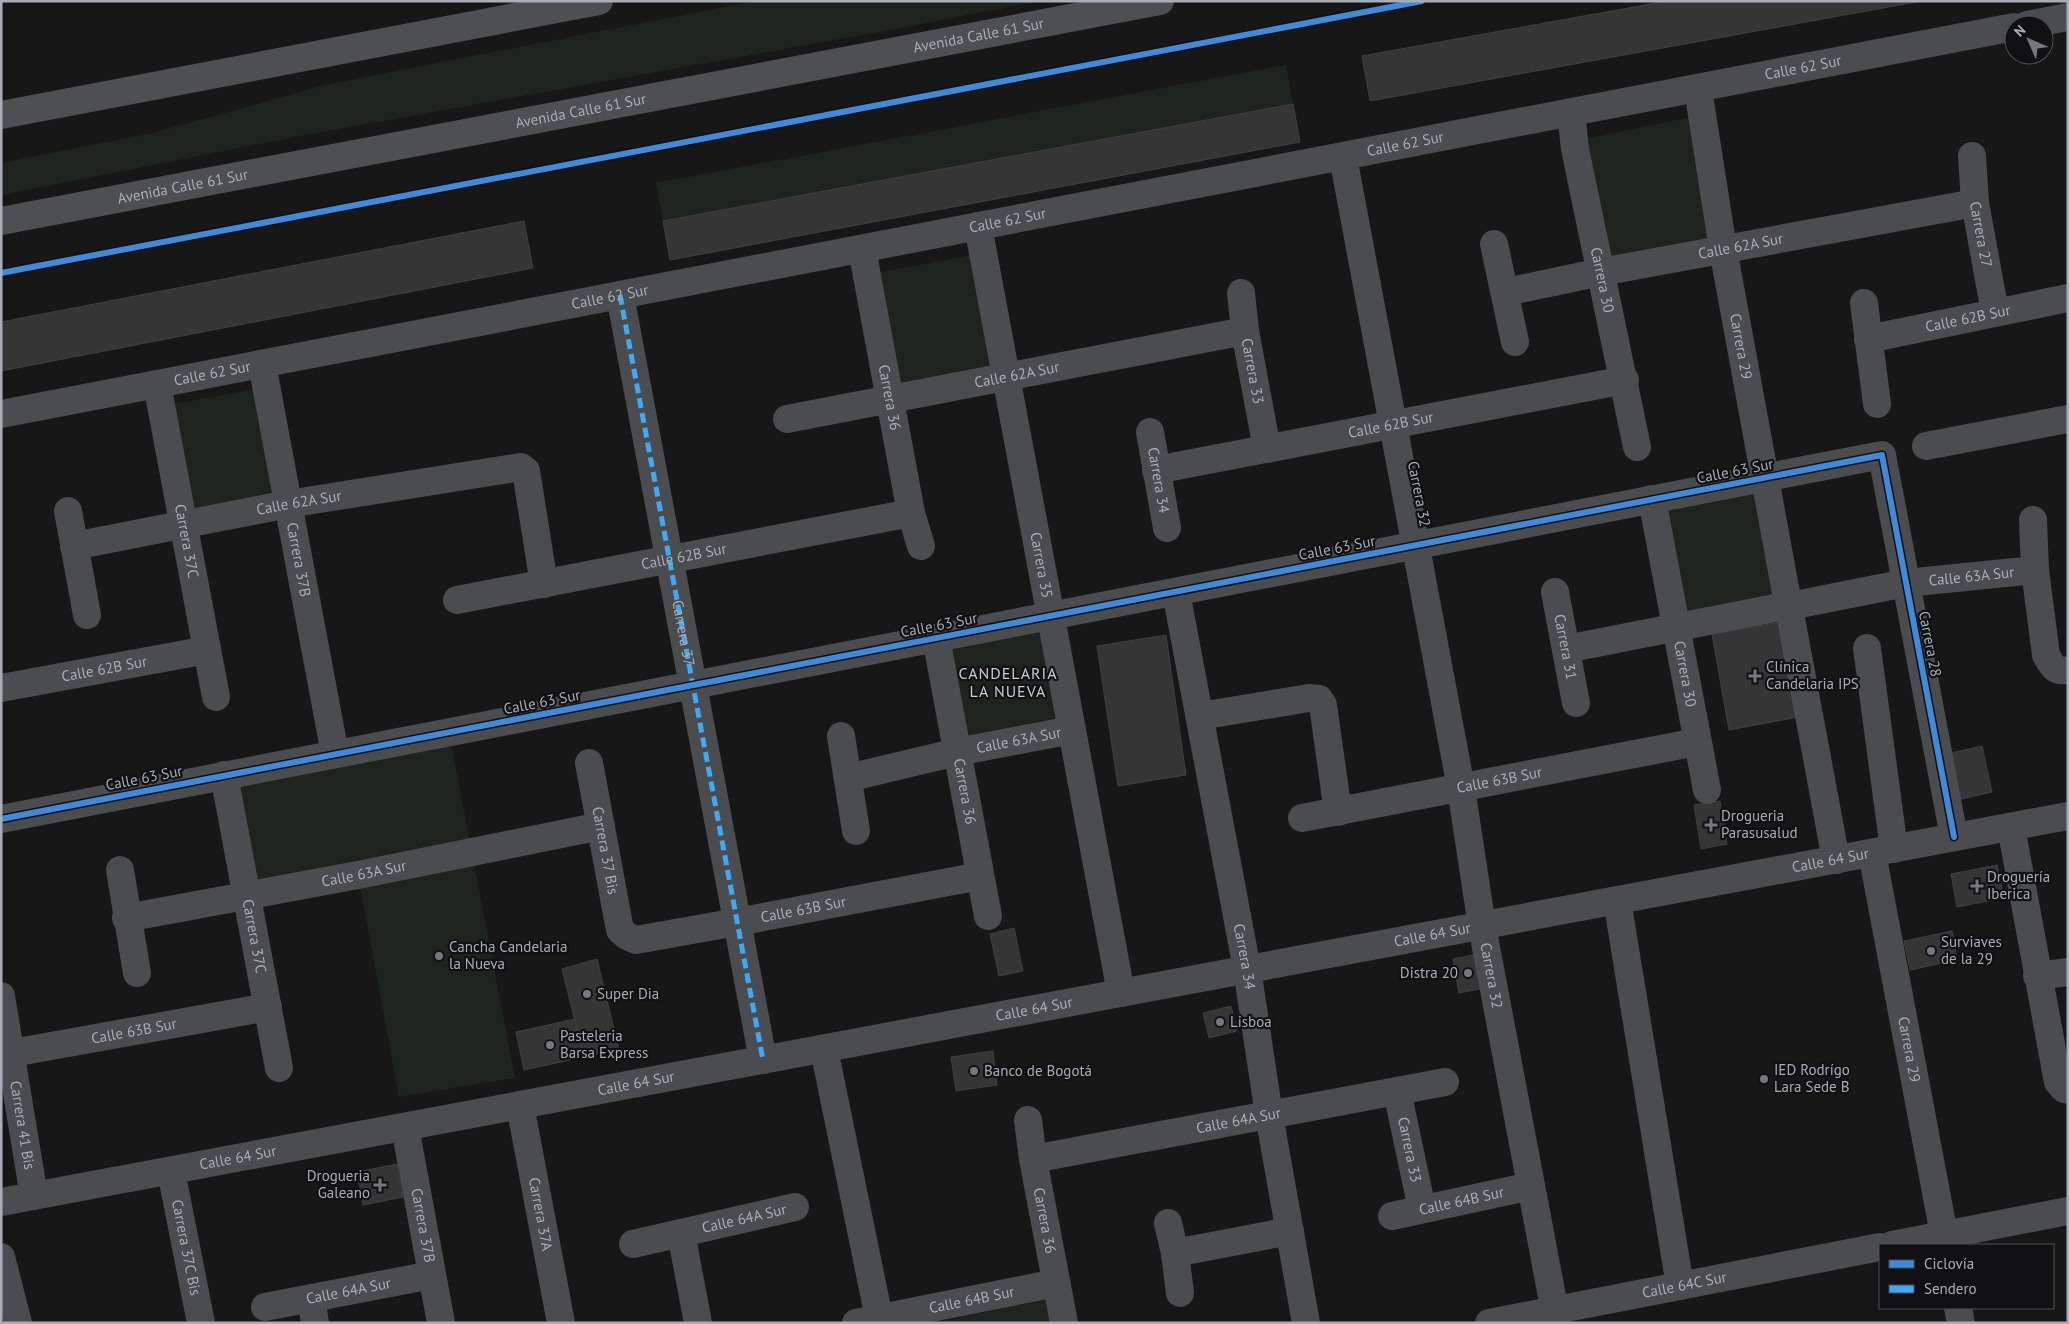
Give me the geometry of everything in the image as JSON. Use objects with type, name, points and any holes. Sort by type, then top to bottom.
[{"type":"main road","points":[[4,114],[598,1]]},
{"type":"main road","name":"Avenida Calle 61 Sur","points":[[1,221],[1160,1]]},
{"type":"street","points":[[2054,20],[2068,17]]},
{"type":"street","name":"Calle 62 Sur","points":[[1,414],[2004,30]]},
{"type":"street","name":"Carrera 29","points":[[1698,89],[1764,478],[1836,860]]},
{"type":"street","name":"Carrera 30","points":[[1571,113],[1575,149],[1625,380],[1637,447]]},
{"type":"street","name":"Carrera 32","points":[[1344,156],[1461,788],[1482,926],[1556,1316]]},
{"type":"street","name":"Carrera 27","points":[[1972,156],[1976,203],[1995,312]]},
{"type":"street","name":"Calle 62A Sur","points":[[1506,292],[1602,272],[1976,203]]},
{"type":"street","name":"Carrera 35","points":[[978,226],[1121,993]]},
{"type":"street","points":[[1494,244],[1506,292],[1515,342]]},
{"type":"street","name":"Carrera 36","points":[[862,249],[911,513],[921,546]]},
{"type":"street","name":"Carrera 33","points":[[1241,292],[1245,331],[1267,449]]},
{"type":"street","name":"Carrera 37","points":[[620,295],[763,1060]]},
{"type":"street","name":"Calle 62B Sur","points":[[1868,339],[2068,298]]},
{"type":"street","points":[[1864,303],[1877,404]]},
{"type":"street","name":"Calle 62A Sur","points":[[787,419],[1245,331]]},
{"type":"street","name":"Carrera 37B","points":[[262,364],[335,754]]},
{"type":"street","name":"Calle 62B Sur","points":[[1156,470],[1625,380]]},
{"type":"street","name":"Carrera 37C","points":[[157,384],[216,698]]},
{"type":"street","points":[[1926,446],[2068,419]]},
{"type":"street","name":"Carrera 34","points":[[1150,432],[1167,528]]},
{"type":"street","name":"Calle 63 Sur","points":[[1,819],[1882,455]]},
{"type":"street","name":"Carrera 28","points":[[1882,455],[1954,837]]},
{"type":"street","name":"Calle 62A Sur","points":[[74,546],[288,504],[521,467],[526,471],[544,584]]},
{"type":"street","name":"Carrera 30","points":[[1652,499],[1707,790]]},
{"type":"street","points":[[68,511],[87,614]]},
{"type":"street","name":"Calle 62B Sur","points":[[457,600],[911,513]]},
{"type":"street","points":[[2033,520],[2035,570],[2046,656],[2060,668]]},
{"type":"street","name":"Calle 63A Sur","points":[[1566,649],[1906,583],[2035,570]]},
{"type":"street","name":"Carrera 34","points":[[1176,592],[1247,969],[1269,1115],[1306,1323]]},
{"type":"street","name":"Carrera 31","points":[[1555,592],[1576,703]]},
{"type":"street","name":"Carrera 36","points":[[936,638],[988,916]]},
{"type":"street","name":"Carrera 29","points":[[1867,648],[1883,851],[1945,1240]]},
{"type":"street","name":"Calle 62B Sur","points":[[1,688],[207,650]]},
{"type":"street","points":[[1200,716],[1309,698],[1319,699],[1323,705],[1338,812]]},
{"type":"street","name":"Calle 63A Sur","points":[[848,778],[957,752],[1072,730]]},
{"type":"street","points":[[841,736],[856,831]]},
{"type":"street","name":"Calle 63B Sur","points":[[1302,818],[1697,742]]},
{"type":"street","name":"Carrera 37 Bis","points":[[589,763],[620,930],[626,936]]},
{"type":"street","name":"Carrera 37C","points":[[224,776],[279,1068]]},
{"type":"street","name":"Calle 64 Sur","points":[[1,1202],[2068,816]]},
{"type":"street","name":"Calle 63A Sur","points":[[126,918],[358,875],[601,826]]},
{"type":"street","points":[[2011,827],[2058,1082],[2066,1090]]},
{"type":"street","points":[[120,870],[126,918],[137,973]]},
{"type":"street","name":"Calle 63B Sur","points":[[626,936],[636,940],[980,876]]},
{"type":"street","points":[[1617,900],[1680,1286]]},
{"type":"street","points":[[2038,976],[2068,972]]},
{"type":"street","name":"Carrera 41 Bis","points":[[1,996],[6,1054],[34,1196]]},
{"type":"street","name":"Calle 63B Sur","points":[[6,1054],[268,1007]]},
{"type":"street","points":[[824,1049],[867,1320]]},
{"type":"street","name":"Calle 64A Sur","points":[[1033,1159],[1445,1082]]},
{"type":"street","name":"Carrera 33","points":[[1397,1091],[1422,1209]]},
{"type":"street","name":"Carrera 37A","points":[[520,1105],[561,1323]]},
{"type":"street","name":"Carrera 36","points":[[1028,1120],[1033,1159],[1064,1323]]},
{"type":"street","name":"Carrera 37B","points":[[405,1127],[441,1323]]},
{"type":"street","name":"Carrera 37C Bis","points":[[171,1171],[201,1323]]},
{"type":"street","name":"Calle 64B Sur","points":[[1392,1216],[1531,1186]]},
{"type":"street","name":"Calle 64A Sur","points":[[633,1244],[795,1207]]},
{"type":"street","points":[[1903,1244],[1945,1240],[2068,1211]]},
{"type":"street","points":[[1168,1223],[1175,1253],[1180,1293]]},
{"type":"street","points":[[1175,1253],[1290,1231]]},
{"type":"street","points":[[681,1233],[698,1323]]},
{"type":"street","name":"Calle 64C Sur","points":[[1489,1323],[1556,1316],[1680,1286],[1879,1247]]},
{"type":"street","points":[[1,1257],[18,1323]]},
{"type":"street","name":"Calle 64A Sur","points":[[265,1307],[313,1310],[432,1274]]},
{"type":"street","name":"Calle 64B Sur","points":[[867,1320],[1056,1283]]},
{"type":"street","points":[[1958,1309],[1961,1323]]},
{"type":"shaded area","points":[[755,1],[1038,1],[896,29],[316,133],[1,195],[1,163],[153,133],[325,85]]},
{"type":"shaded area","points":[[1286,65],[1293,104],[663,221],[656,183]]},
{"type":"shaded area","points":[[1696,116],[1720,243],[1603,265],[1580,140]]},
{"type":"shaded area","points":[[983,253],[1006,377],[890,400],[866,275]]},
{"type":"shaded area","points":[[266,387],[288,504],[184,525],[162,406]]},
{"type":"shaded area","points":[[1764,478],[1788,606],[1676,627],[1652,499]]},
{"type":"shaded area","points":[[1050,616],[1072,730],[957,752],[936,638]]},
{"type":"shaded area","points":[[449,732],[515,1078],[399,1097],[358,875],[246,895],[224,776]]},
{"type":"shaded area","points":[[1045,1299],[1050,1323],[933,1323]]},
{"type":"building","points":[[1667,1],[1922,1],[1370,101],[1362,56]]},
{"type":"building","points":[[1293,104],[1300,142],[670,260],[663,221]]},
{"type":"building","points":[[524,221],[533,268],[1,371],[1,322]]},
{"type":"building","name":"Clínica Candelaria IPS","points":[[1781,622],[1798,717],[1729,730],[1712,634]]},
{"type":"building","points":[[1166,635],[1186,775],[1118,786],[1097,646]]},
{"type":"building","points":[[1982,746],[1992,792],[1952,801],[1942,755]]},
{"type":"building","name":"Drogueria Parasusalud","points":[[1720,801],[1727,844],[1701,849],[1694,805]]},
{"type":"building","name":"Droguería Iberica","points":[[1997,865],[2004,898],[1957,907],[1951,874]]},
{"type":"building","points":[[1014,928],[1023,971],[999,976],[990,934]]},
{"type":"building","name":"Surviaves de la 29","points":[[1952,931],[1957,960],[1910,970],[1904,941]]},
{"type":"building","name":"Distra 20","points":[[1478,954],[1484,988],[1459,993],[1453,959]]},
{"type":"building","name":"Super Dia","points":[[597,959],[619,1049],[584,1057],[562,969]]},
{"type":"building","name":"Lisboa","points":[[1231,1006],[1237,1031],[1209,1038],[1203,1013]]},
{"type":"building","name":"Pasteleria Barsa Express","points":[[575,1019],[584,1057],[524,1070],[516,1032]]},
{"type":"building","name":"Banco de Bogotá","points":[[993,1051],[997,1085],[956,1091],[951,1057]]},
{"type":"building","name":"Drogueria Galeano","points":[[397,1164],[403,1197],[363,1205],[357,1172]]},
{"type":"marked path","points":[[620,295],[763,1060]]},
{"type":"cycle path","points":[[1,273],[1422,1]]},
{"type":"cycle path","points":[[1,819],[1882,455],[1954,837]]},
{"type":"place","name":"Clínica Candelaria IPS","points":[[1755,676]]},
{"type":"place","name":"Drogueria Parasusalud","points":[[1711,825]]},
{"type":"place","name":"Droguería Iberica","points":[[1977,886]]},
{"type":"place","name":"Surviaves de la 29","points":[[1931,951]]},
{"type":"place","name":"Cancha Candelaria la Nueva","points":[[439,956]]},
{"type":"place","name":"Distra 20","points":[[1468,973]]},
{"type":"place","name":"Super Dia","points":[[587,994]]},
{"type":"place","name":"Lisboa","points":[[1220,1022]]},
{"type":"place","name":"Pasteleria Barsa Express","points":[[550,1045]]},
{"type":"place","name":"Banco de Bogotá","points":[[974,1071]]},
{"type":"place","name":"IED Rodrígo Lara Sede B","points":[[1764,1079]]},
{"type":"place","name":"Drogueria Galeano","points":[[380,1185]]},
{"type":"district","name":"CANDELARIA LA NUEVA","points":[[1008,682]]}]
